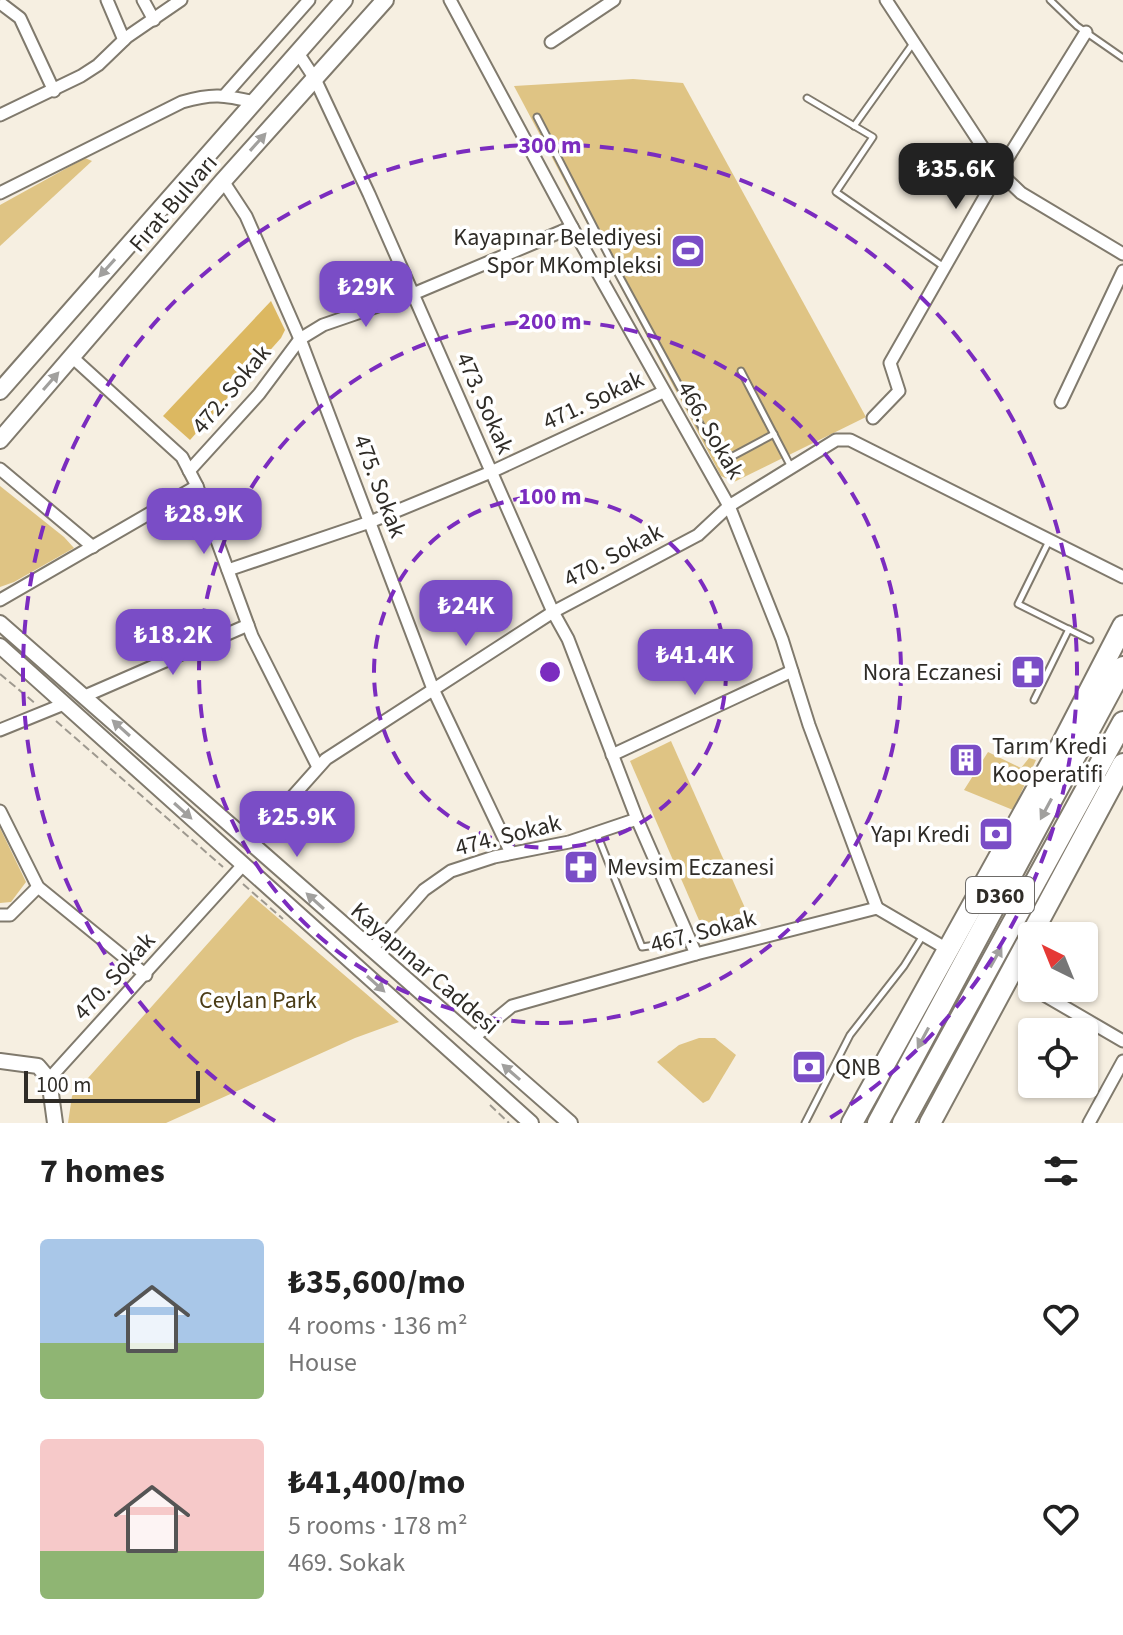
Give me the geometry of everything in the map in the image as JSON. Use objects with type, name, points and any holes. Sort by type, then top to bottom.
[{"type":"highway","points":[[852,1123],[1063,742],[1123,626]]},
{"type":"highway","points":[[1063,742],[1123,664]]},
{"type":"highway","name":"D360","points":[[878,1123],[1123,664]]},
{"type":"highway","name":"D360","points":[[903,1123],[1123,722]]},
{"type":"highway","points":[[1099,768],[1123,744]]},
{"type":"highway","points":[[930,1123],[1123,764]]},
{"type":"main road","name":"Fırat Bulvarı","points":[[0,391],[344,0]]},
{"type":"main road","name":"Fırat Bulvarı","points":[[0,440],[223,181],[385,0]]},
{"type":"main road","name":"Kayapınar Caddesi","points":[[0,623],[570,1123]]},
{"type":"main road","name":"Kayapınar Caddesi","points":[[0,646],[238,871],[517,1116],[531,1123]]},
{"type":"main road","points":[[0,1061],[38,1066],[49,1079],[55,1123]]},
{"type":"street","points":[[107,0],[124,40]]},
{"type":"street","points":[[143,0],[154,20]]},
{"type":"street","points":[[0,115],[54,91],[98,65],[124,40],[181,0]]},
{"type":"street","name":"466. Sokak","points":[[450,0],[572,227],[729,506],[750,554],[877,908]]},
{"type":"street","points":[[551,42],[614,0]]},
{"type":"street","points":[[886,0],[999,172],[1021,193],[1123,254]]},
{"type":"street","points":[[225,95],[305,1]]},
{"type":"street","points":[[4,4],[20,18],[54,91]]},
{"type":"street","points":[[873,418],[899,391],[890,363],[999,172],[1086,32]]},
{"type":"street","name":"473. Sokak","points":[[298,53],[315,79],[553,612],[568,639],[637,819],[696,954]]},
{"type":"street","points":[[0,193],[182,102],[208,95],[225,95],[255,102]]},
{"type":"street","name":"475. Sokak","points":[[223,181],[246,216],[300,339],[433,689],[511,853]]},
{"type":"street","name":"472. Sokak","points":[[189,471],[259,394],[300,339],[323,325],[413,294],[572,227]]},
{"type":"street","points":[[1061,402],[1123,271]]},
{"type":"street","points":[[72,357],[182,457],[197,486],[248,625],[318,767]]},
{"type":"street","name":"471. Sokak","points":[[228,570],[370,522],[491,472],[663,392]]},
{"type":"street","name":"470. Sokak","points":[[251,843],[326,759],[553,612],[698,535],[729,506],[836,440],[850,440],[1049,540]]},
{"type":"street","points":[[0,469],[93,547]]},
{"type":"street","points":[[0,600],[197,486]]},
{"type":"street","points":[[1049,540],[1123,577]]},
{"type":"street","points":[[85,696],[248,625]]},
{"type":"street","points":[[612,755],[792,671]]},
{"type":"street","points":[[0,730],[64,704]]},
{"type":"street","points":[[0,811],[38,887],[146,975]]},
{"type":"street","name":"474. Sokak","points":[[371,950],[439,877],[478,861],[535,851],[637,819]]},
{"type":"street","name":"470. Sokak","points":[[49,1079],[238,871]]},
{"type":"street","points":[[0,915],[10,915],[38,887]]},
{"type":"street","points":[[877,908],[947,949]]},
{"type":"street","name":"467. Sokak","points":[[472,1039],[512,1006],[696,954],[877,908]]},
{"type":"street","points":[[1010,975],[1018,980]]},
{"type":"street","points":[[1056,1002],[1123,1041]]},
{"type":"street","points":[[1089,1123],[1123,1061]]},
{"type":"lane","points":[[1051,0],[1086,32],[1123,58]]},
{"type":"lane","points":[[854,126],[914,42]]},
{"type":"lane","points":[[807,98],[873,137],[836,192],[945,268]]},
{"type":"lane","points":[[537,117],[712,446],[721,455],[733,456],[774,434]]},
{"type":"lane","points":[[741,371],[792,467]]},
{"type":"lane","points":[[1049,540],[1018,604],[1090,640]]},
{"type":"lane","points":[[1034,700],[1069,629]]},
{"type":"lane","points":[[596,833],[642,947],[689,940]]},
{"type":"lane","points":[[805,1123],[850,1035],[904,966],[922,936]]},
{"type":"path","points":[[0,674],[238,871],[290,925]]},
{"type":"path","points":[[487,1102],[509,1123]]},
{"type":"green space","name":"Kayapınar Belediyesi Spor MKompleksi","points":[[633,79],[683,83],[866,417],[734,482],[721,476],[514,86]]},
{"type":"green space","points":[[85,158],[92,161],[0,246],[0,205]]},
{"type":"green space","points":[[0,486],[74,548],[0,587]]},
{"type":"green space","points":[[671,741],[753,926],[715,939],[705,934],[630,761]]},
{"type":"green space","points":[[988,752],[1021,768],[1029,758],[1036,760],[1013,810],[964,790]]},
{"type":"green space","points":[[0,828],[26,882],[11,902],[0,903]]},
{"type":"green space","name":"Ceylan Park","points":[[251,895],[399,1022],[355,1038],[166,1123],[68,1123],[72,1096]]},
{"type":"green space","points":[[699,1038],[715,1038],[736,1055],[709,1100],[703,1103],[657,1062],[679,1045]]},
{"type":"shaded area","points":[[271,301],[285,330],[281,338],[190,440],[163,416]]},
{"type":"place","name":"Kayapınar Belediyesi Spor MKompleksi","points":[[688,251]]},
{"type":"place","name":"Nora Eczanesi","points":[[1028,672]]},
{"type":"place","name":"Tarım Kredi Kooperatifi","points":[[966,760]]},
{"type":"place","name":"Yapı Kredi","points":[[996,834]]},
{"type":"place","name":"Mevsim Eczanesi","points":[[581,867]]},
{"type":"place","name":"QNB","points":[[809,1067]]}]
